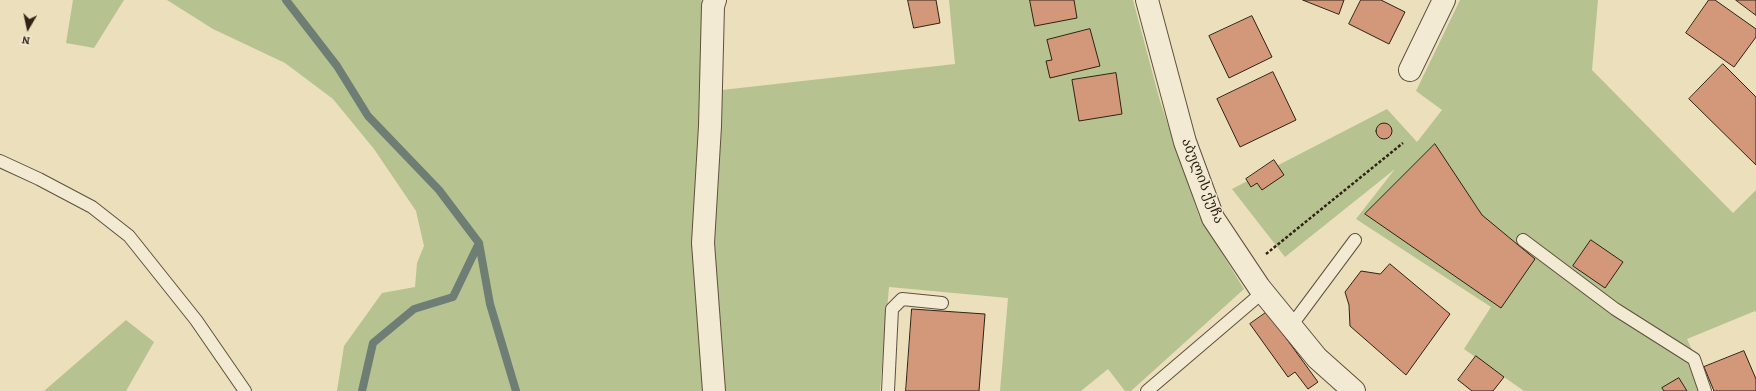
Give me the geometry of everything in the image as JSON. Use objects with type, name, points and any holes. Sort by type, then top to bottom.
[{"type":"street","name":"აბულის ქუჩა","points":[[1147,0],[1185,142],[1214,218],[1263,292],[1317,358],[1354,391]]},
{"type":"street","points":[[1410,70],[1444,0]]},
{"type":"street","points":[[712,2],[710,126],[703,243],[714,391]]},
{"type":"lane","points":[[0,161],[39,179],[92,207],[129,236],[196,320],[244,391]]},
{"type":"lane","points":[[1291,326],[1355,240]]},
{"type":"lane","points":[[1523,240],[1615,309],[1694,359],[1705,391]]},
{"type":"lane","points":[[1147,391],[1263,292]]},
{"type":"lane","points":[[888,391],[892,309],[902,299],[942,303]]},
{"type":"path","points":[[1247,269],[1403,143]]},
{"type":"green space","points":[[73,0],[124,0],[94,48],[66,43]]},
{"type":"green space","points":[[167,0],[701,0],[708,9],[710,391],[337,391],[344,346],[382,293],[415,287],[417,263],[424,246],[416,211],[374,149],[333,99],[285,63],[213,29]]},
{"type":"green space","points":[[949,0],[1133,0],[1160,101],[1199,216],[1244,289],[1131,391],[1125,391],[1108,369],[1081,391],[1000,391],[1008,298],[889,287],[880,391],[724,391],[710,236],[713,91],[955,64]]},
{"type":"green space","points":[[1460,0],[1598,0],[1592,70],[1733,213],[1756,190],[1756,313],[1755,311],[1687,339],[1711,391],[1524,391],[1464,349],[1491,307],[1356,219],[1395,169],[1285,257],[1232,189],[1387,109],[1417,142],[1442,110],[1416,91]]},
{"type":"green space","points":[[126,320],[154,342],[126,391],[44,391]]},
{"type":"building","points":[[908,0],[936,0],[940,23],[914,28]]},
{"type":"building","points":[[1030,0],[1074,0],[1077,18],[1035,26]]},
{"type":"building","points":[[1303,0],[1344,0],[1339,14]]},
{"type":"building","points":[[1361,0],[1381,0],[1405,12],[1389,44],[1349,24]]},
{"type":"building","points":[[1709,0],[1715,0],[1756,29],[1756,37],[1734,67],[1686,33]]},
{"type":"building","points":[[1736,0],[1756,0],[1756,15]]},
{"type":"building","points":[[1252,16],[1272,57],[1229,78],[1209,36]]},
{"type":"building","points":[[1090,29],[1100,66],[1050,78],[1046,61],[1052,60],[1047,40]]},
{"type":"building","points":[[1723,64],[1756,97],[1756,165],[1689,99]]},
{"type":"building","points":[[1273,72],[1296,120],[1240,147],[1217,99]]},
{"type":"building","points":[[1116,73],[1122,114],[1079,121],[1072,80]]},
{"type":"building","points":[[1384,123],[1391,128],[1392,131],[1387,138],[1384,139],[1377,134],[1376,131],[1381,124]]},
{"type":"building","points":[[1435,144],[1482,215],[1535,259],[1501,308],[1365,214]]},
{"type":"building","points":[[1274,160],[1284,175],[1262,190],[1257,183],[1251,187],[1246,179]]},
{"type":"building","points":[[1591,240],[1623,262],[1605,288],[1573,266]]},
{"type":"building","points":[[1390,264],[1450,314],[1406,375],[1350,326],[1349,305],[1345,292],[1361,271],[1380,274]]},
{"type":"building","points":[[912,309],[985,314],[979,391],[906,391]]},
{"type":"building","points":[[1267,312],[1318,382],[1308,389],[1295,372],[1288,377],[1250,324]]},
{"type":"building","points":[[1744,351],[1756,379],[1756,391],[1714,391],[1704,367]]},
{"type":"building","points":[[1476,356],[1504,377],[1493,391],[1472,391],[1458,380]]},
{"type":"building","points":[[1679,378],[1687,391],[1664,391],[1662,388]]},
{"type":"waterway","points":[[286,0],[337,66],[368,116],[439,190],[479,243],[490,304],[516,391]]},
{"type":"waterway","points":[[362,391],[373,343],[414,309],[453,297],[479,243]]}]
